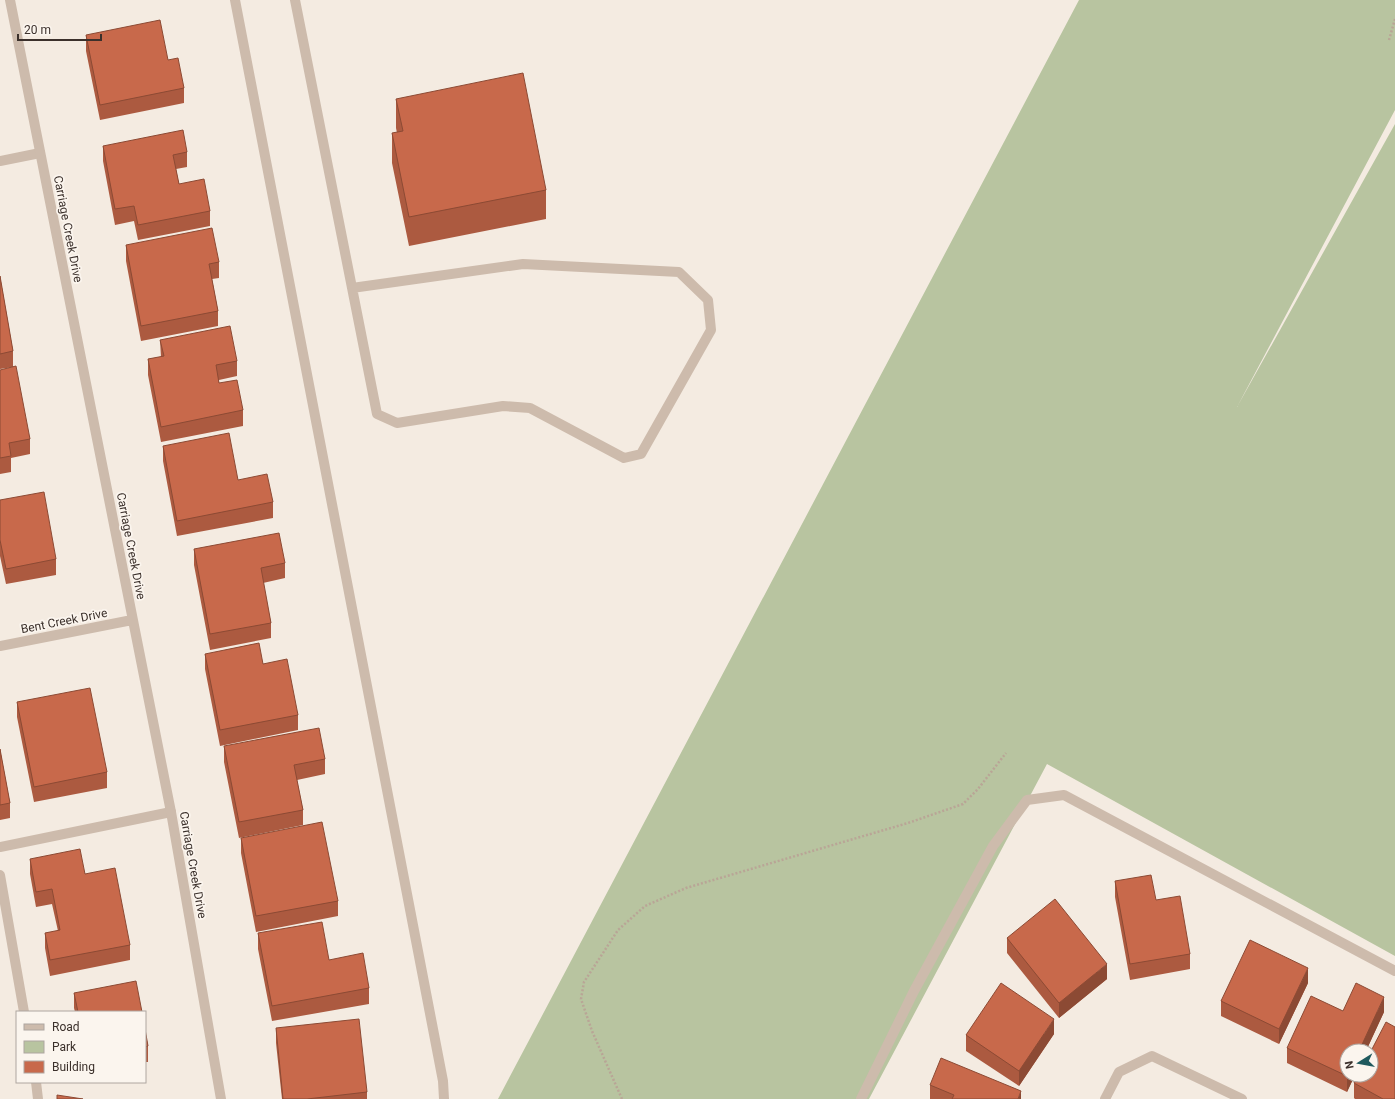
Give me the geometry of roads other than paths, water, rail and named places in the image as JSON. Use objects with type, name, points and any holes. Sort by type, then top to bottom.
[{"type":"street","name":"Carriage Creek Drive","points":[[10,0],[171,812],[221,1099]]},
{"type":"street","points":[[234,0],[443,1081],[444,1099]]},
{"type":"street","points":[[295,0],[352,288],[377,414],[397,423],[503,406],[530,408],[624,458],[641,454],[711,330],[708,300],[679,272],[523,264],[352,288]]},
{"type":"street","points":[[0,161],[40,153]]},
{"type":"street","name":"Bent Creek Drive","points":[[0,646],[132,620]]},
{"type":"street","points":[[861,1099],[914,991],[993,846],[1027,800],[1064,795],[1395,972]]},
{"type":"street","points":[[0,847],[171,812]]},
{"type":"street","points":[[0,876],[24,1011]]},
{"type":"street","points":[[1104,1099],[1119,1072],[1152,1056],[1242,1099]]},
{"type":"street","points":[[36,1083],[38,1099]]}]
